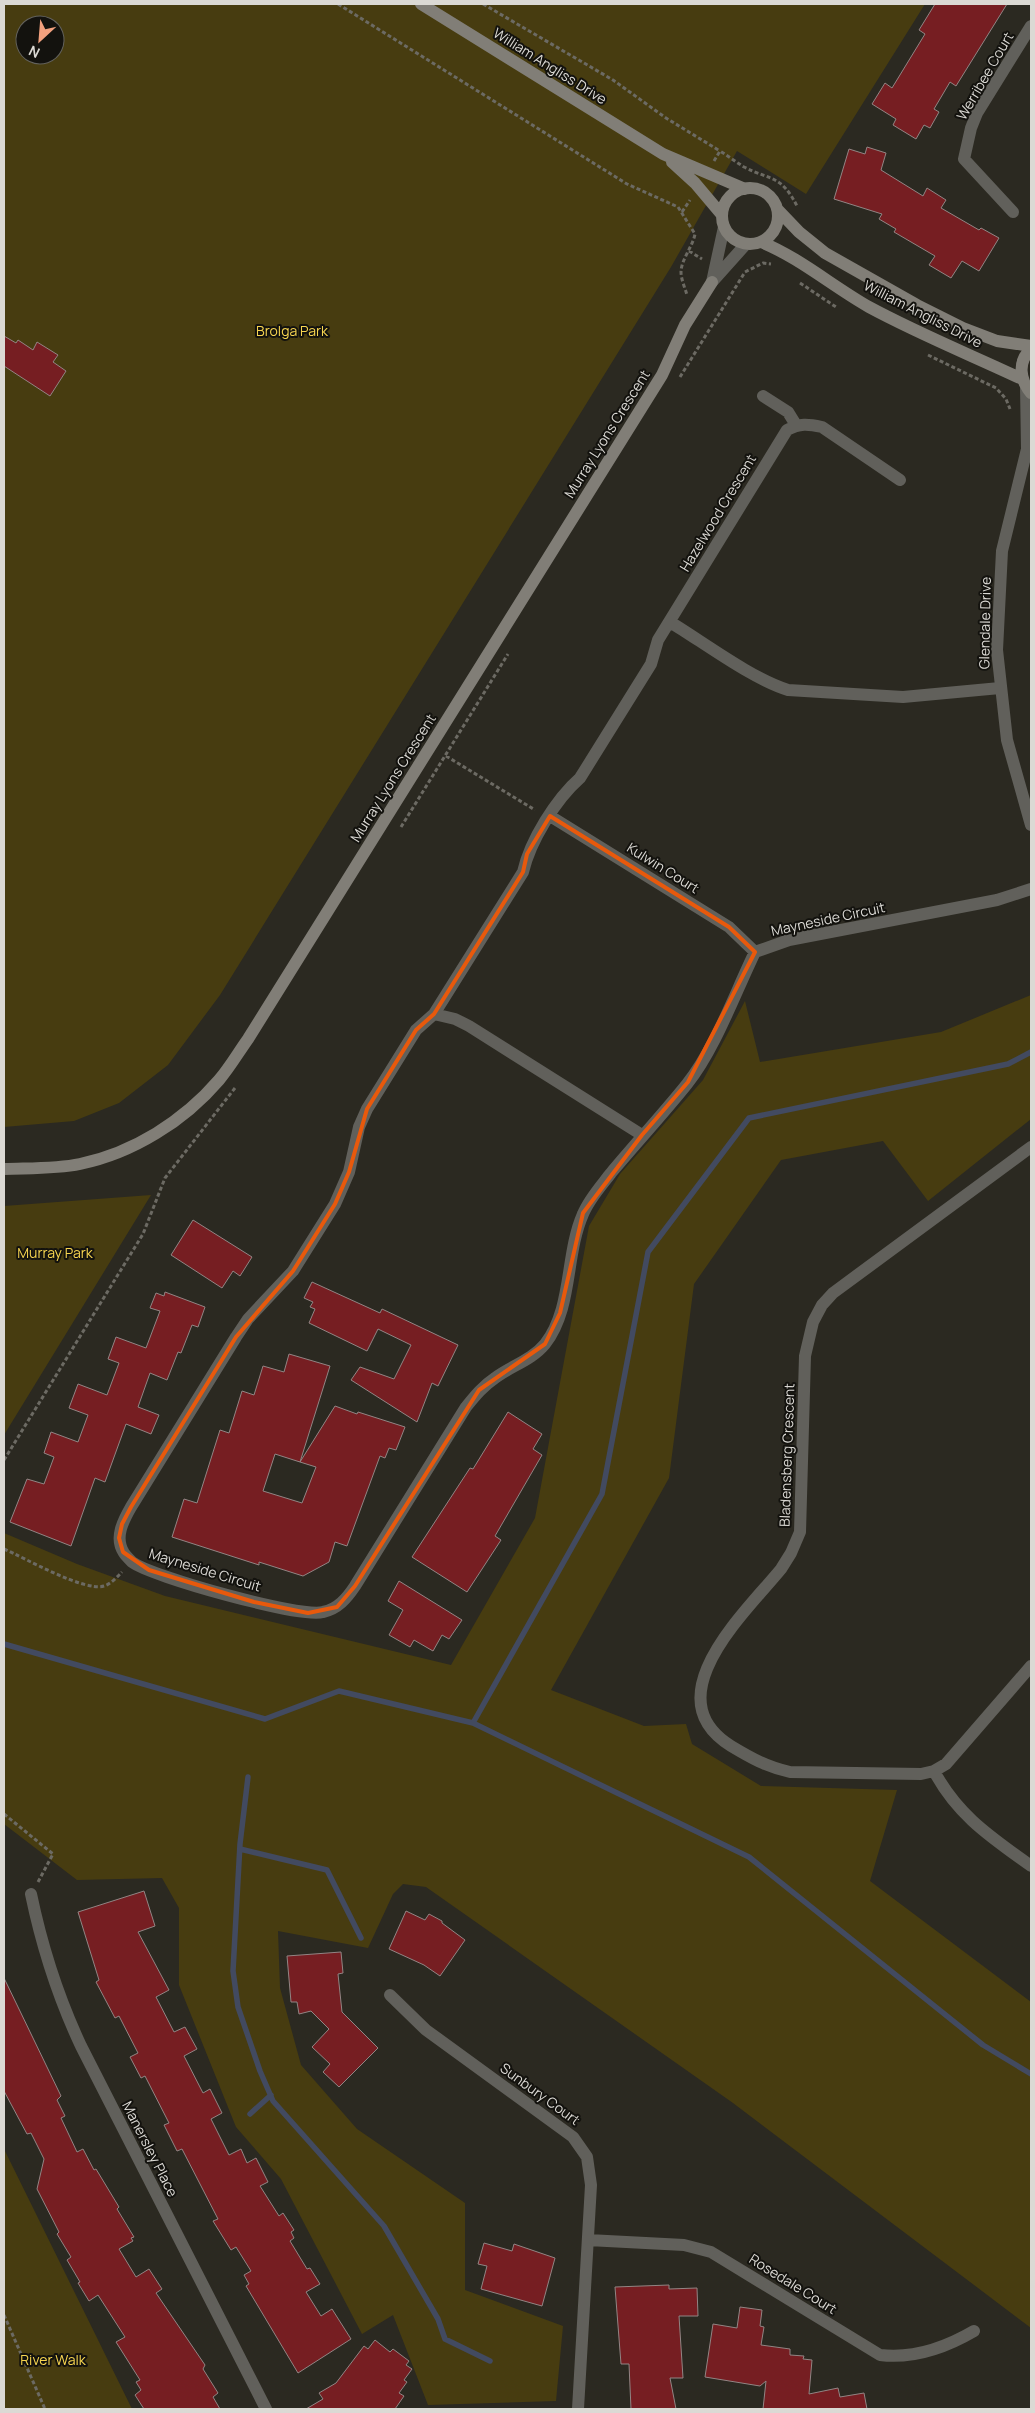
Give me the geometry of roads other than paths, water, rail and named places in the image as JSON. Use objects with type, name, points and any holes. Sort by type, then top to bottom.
[{"type":"street","name":"William Angliss Drive","points":[[421,4],[662,154],[745,189]]},
{"type":"street","name":"Werribee Court","points":[[1013,212],[964,159],[971,128],[977,113],[1031,26]]},
{"type":"street","name":"William Angliss Drive","points":[[662,154],[695,183],[723,221]]},
{"type":"street","points":[[745,189],[755,189],[765,193],[777,209],[778,219],[775,228],[761,242],[746,244],[737,241],[729,235],[723,221],[729,198],[745,189]]},
{"type":"street","name":"William Angliss Drive","points":[[777,209],[799,232],[825,253],[918,305],[963,328],[996,341],[1031,348]]},
{"type":"street","name":"Murray Lyons Crescent","points":[[712,282],[723,221]]},
{"type":"street","name":"William Angliss Drive","points":[[761,242],[789,255],[868,306],[1026,386]]},
{"type":"street","name":"Murray Lyons Crescent","points":[[4,1169],[80,1164],[122,1151],[172,1122],[191,1108],[219,1080],[248,1039],[662,375],[691,315],[712,282],[746,244]]},
{"type":"street","points":[[1026,386],[1023,360],[1031,348]]},
{"type":"street","name":"Glendale Drive","points":[[1026,386],[1029,446],[1002,551],[997,613],[997,650],[1007,740],[1031,825]]},
{"type":"street","points":[[763,396],[788,412],[796,425],[807,423],[822,427],[900,480]]},
{"type":"street","name":"Hazelwood Crescent","points":[[550,816],[566,790],[580,778],[646,672],[658,640],[773,451],[787,430],[796,425]]},
{"type":"street","points":[[670,622],[775,686],[788,690],[903,697],[1000,688]]},
{"type":"street","name":"Kulwin Court","points":[[550,816],[729,927],[755,952]]},
{"type":"street","name":"Mayneside Circuit","points":[[550,816],[527,854],[523,872],[434,1014],[416,1030],[367,1109],[359,1127],[349,1172],[335,1204],[293,1271],[248,1319],[130,1507],[122,1524],[119,1538],[123,1552],[132,1562],[149,1570],[254,1602],[308,1613],[323,1612],[337,1607],[355,1586],[466,1407],[479,1390],[494,1378],[532,1356],[545,1344],[554,1329],[560,1313],[583,1213],[594,1195],[642,1135],[688,1082],[710,1048],[755,952],[789,940],[997,900],[1031,889]]},
{"type":"street","points":[[434,1014],[455,1019],[469,1026],[642,1135]]},
{"type":"street","name":"Bladensberg Crescent","points":[[1031,1147],[833,1293],[822,1306],[813,1322],[805,1356],[800,1532],[791,1553],[781,1569],[710,1660],[700,1687],[701,1704],[712,1732],[769,1768],[790,1772],[921,1774],[934,1771],[946,1764],[1031,1666]]},
{"type":"street","points":[[934,1771],[956,1805],[986,1833],[1031,1866]]},
{"type":"street","name":"Manersley Place","points":[[31,1894],[39,1932],[63,2008],[266,2409]]},
{"type":"street","name":"Sunbury Court","points":[[390,1994],[426,2030],[558,2125],[582,2147],[587,2156],[591,2186],[578,2409]]},
{"type":"street","name":"Rosedale Court","points":[[588,2240],[684,2245],[711,2252],[880,2355],[905,2356],[939,2348],[974,2331]]},
{"type":"waterway","points":[[473,1723],[602,1494],[648,1252],[749,1118],[1008,1064],[1031,1052]]},
{"type":"waterway","points":[[4,1644],[265,1719],[339,1691],[473,1723],[749,1857],[983,2045],[1031,2074]]},
{"type":"waterway","points":[[248,1777],[240,1844],[233,1971],[238,2007],[260,2071],[273,2101],[384,2226],[438,2319],[445,2339],[490,2361]]},
{"type":"waterway","points":[[240,1849],[327,1870],[361,1938]]},
{"type":"waterway","points":[[250,2114],[271,2095]]},
{"type":"park label","name":"Brolga Park","points":[[292,331]]},
{"type":"park label","name":"Murray Park","points":[[55,1253]]},
{"type":"park label","name":"River Walk","points":[[53,2360]]}]
